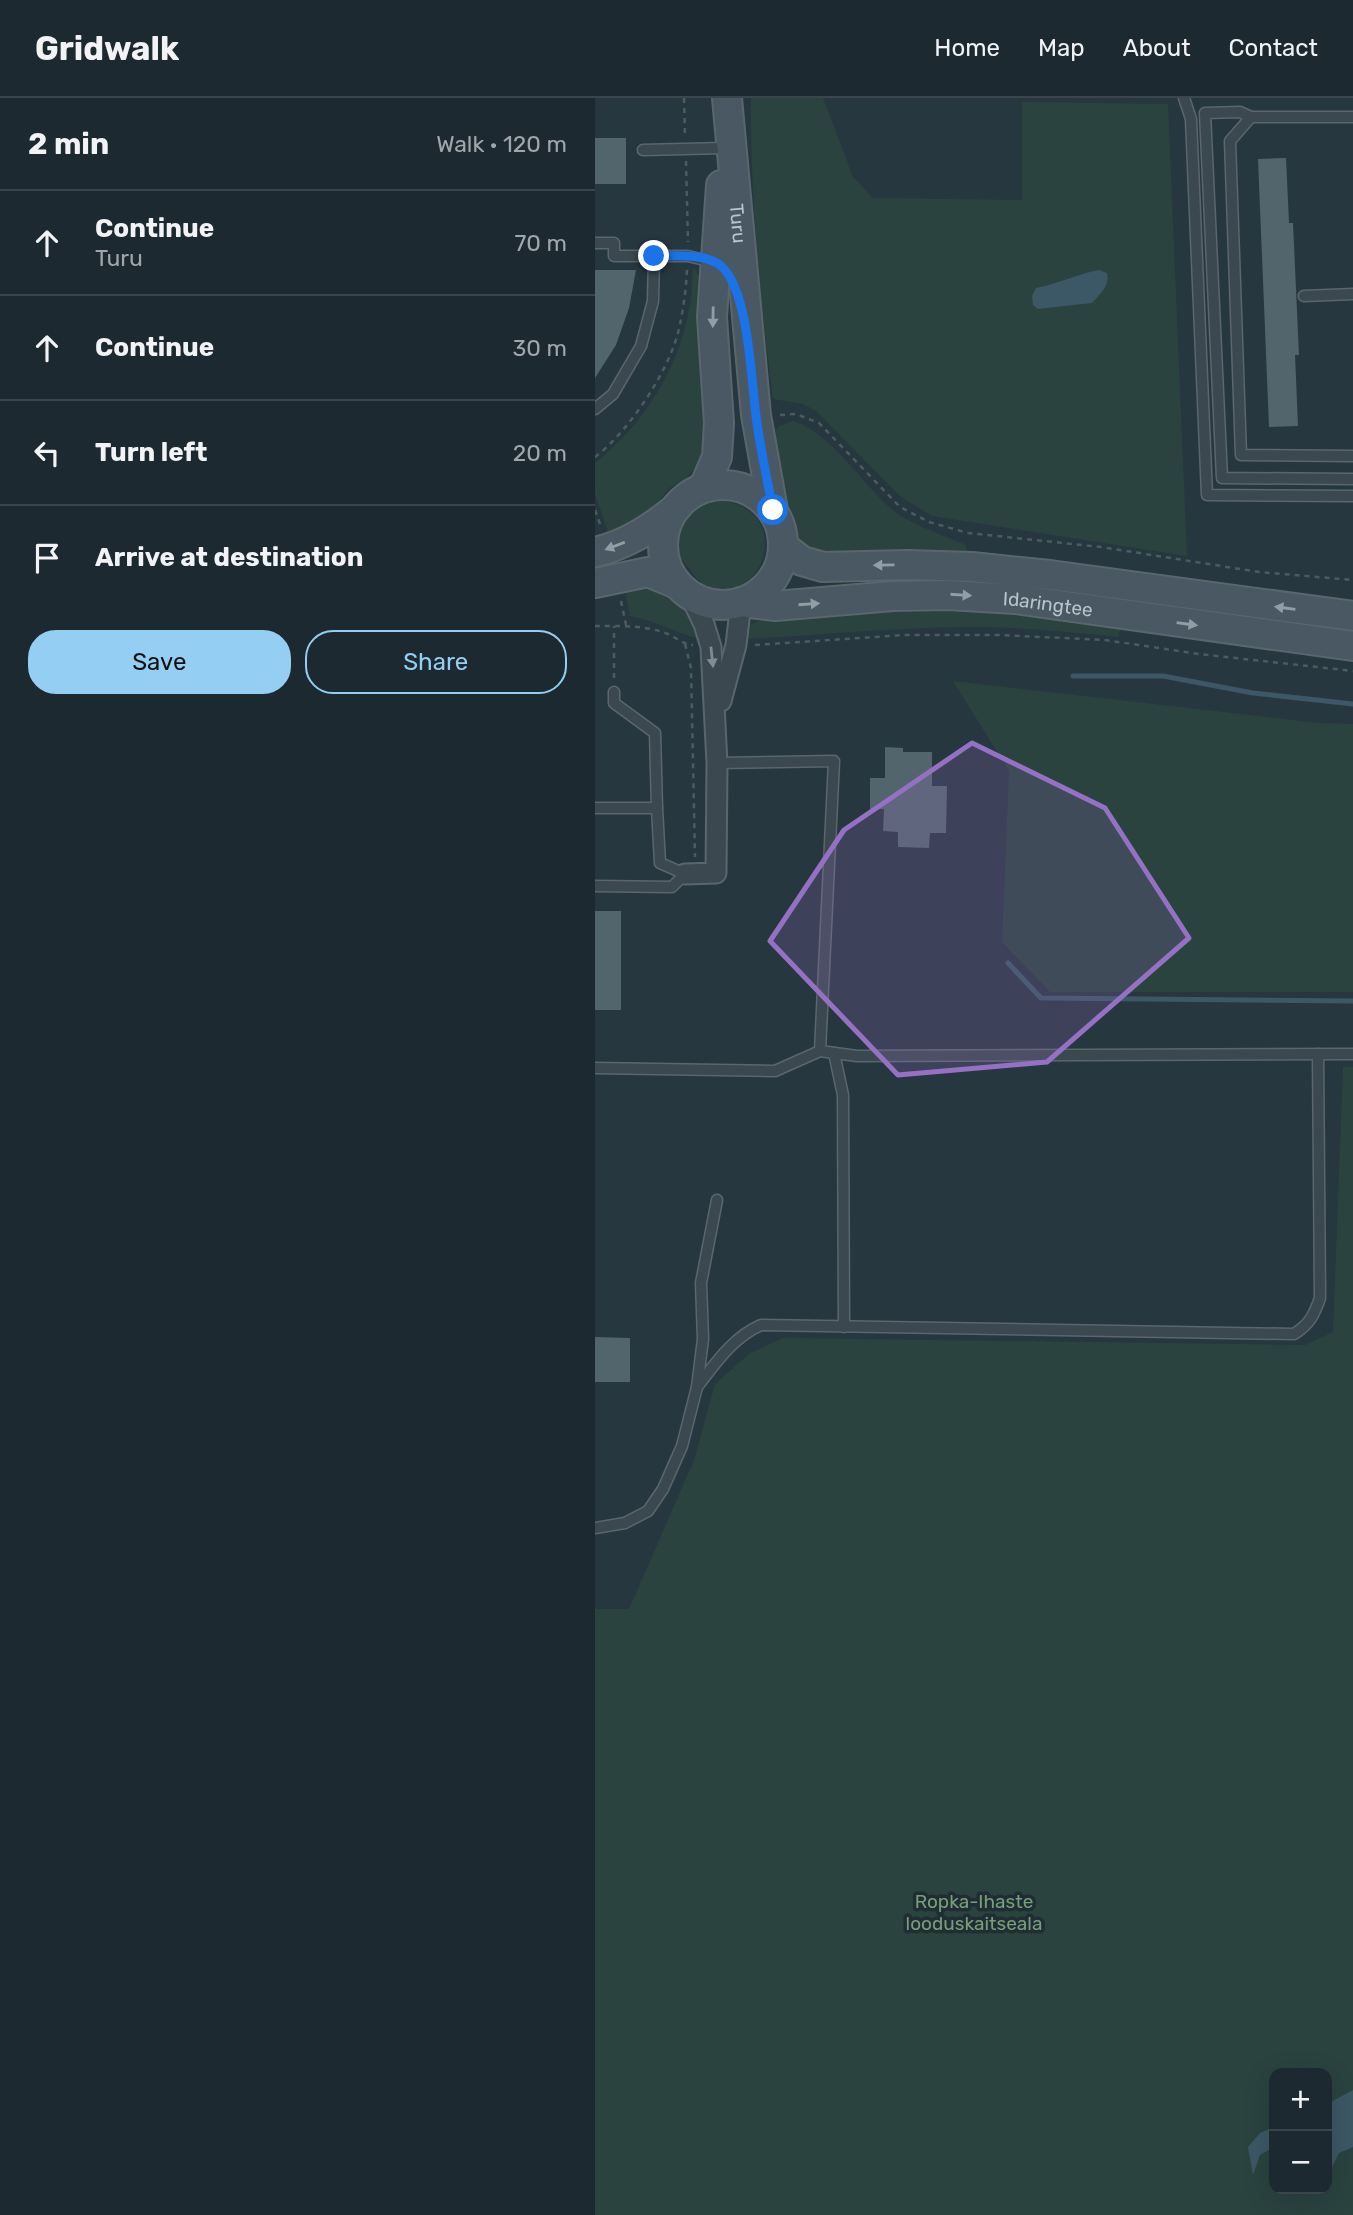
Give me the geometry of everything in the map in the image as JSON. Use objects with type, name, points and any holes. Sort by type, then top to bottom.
[{"type":"main road","name":"Turu","points":[[704,487],[717,457],[719,424],[712,317],[725,272],[724,148],[727,100]]},
{"type":"main road","name":"Turu","points":[[727,100],[755,415],[773,510]]},
{"type":"main road","points":[[599,543],[609,549],[645,533],[704,487],[742,487],[765,501],[779,522],[783,547],[780,565],[771,582],[741,603],[706,603],[684,589],[647,572],[607,587]]},
{"type":"main road","points":[[674,510],[666,528],[663,547],[667,567],[684,589]]},
{"type":"main road","name":"Idaringtee","points":[[783,547],[802,561],[823,566],[972,567],[1353,616]]},
{"type":"main road","name":"Idaringtee","points":[[741,603],[775,606],[935,595],[1015,599],[1353,646]]},
{"type":"street","points":[[684,589],[711,647],[717,763],[716,873],[690,874]]},
{"type":"street","points":[[715,723],[736,645],[741,603]]},
{"type":"lane","points":[[1184,98],[1191,119],[1207,495],[1353,496]]},
{"type":"lane","points":[[1353,117],[1251,117],[1240,112],[1205,113],[1222,478],[1353,479]]},
{"type":"lane","points":[[1251,117],[1230,141],[1241,456],[1353,456]]},
{"type":"lane","points":[[643,150],[724,148]]},
{"type":"lane","points":[[595,243],[614,243],[614,256],[688,256],[725,272],[747,335]]},
{"type":"lane","points":[[595,409],[613,394],[641,346],[653,301],[654,256]]},
{"type":"lane","points":[[1304,296],[1353,294]]},
{"type":"lane","points":[[614,692],[614,703],[655,733],[660,863],[690,874]]},
{"type":"lane","points":[[717,763],[834,761],[820,1051]]},
{"type":"lane","points":[[595,808],[657,808]]},
{"type":"lane","points":[[595,886],[672,887],[690,874]]},
{"type":"lane","points":[[595,1068],[775,1071],[820,1051],[857,1056],[1353,1054]]},
{"type":"lane","points":[[834,1053],[843,1095],[844,1326]]},
{"type":"lane","points":[[697,1387],[718,1359],[750,1330],[761,1325],[1294,1334],[1308,1326],[1320,1298],[1318,1054]]},
{"type":"lane","points":[[595,1528],[625,1523],[648,1511],[663,1489],[682,1446],[697,1387],[703,1339],[701,1283],[717,1200]]},
{"type":"path","points":[[595,457],[612,444],[642,406],[677,336],[684,306],[688,256],[684,98]]},
{"type":"path","points":[[755,415],[796,414],[819,424],[900,507],[929,522],[968,533],[1101,547],[1259,572],[1353,580]]},
{"type":"path","points":[[595,510],[599,543]]},
{"type":"path","points":[[607,587],[626,626]]},
{"type":"path","points":[[595,626],[626,626],[667,633],[685,644],[711,647]]},
{"type":"path","points":[[614,626],[614,692]]},
{"type":"path","points":[[736,645],[792,644],[904,635],[1012,636],[1105,640],[1199,654],[1353,671]]},
{"type":"path","points":[[685,644],[691,668],[694,758],[690,874]]},
{"type":"highlighted area","points":[[972,743],[1105,808],[1189,938],[1047,1062],[898,1075],[770,941],[844,830]]},
{"type":"green space","points":[[751,98],[823,98],[853,177],[873,198],[1022,200],[1022,102],[1168,104],[1187,556],[932,516],[901,497],[816,411],[803,404],[773,399],[757,249]]},
{"type":"green space","points":[[693,267],[701,278],[707,432],[702,456],[686,478],[668,489],[651,514],[609,535],[595,494],[595,463],[643,414],[667,375],[684,332],[690,305]]},
{"type":"green space","points":[[793,421],[821,436],[893,510],[918,525],[966,545],[968,557],[816,553],[799,540],[786,510],[768,441],[779,426]]},
{"type":"green space","points":[[718,500],[742,506],[757,519],[764,535],[764,552],[758,569],[747,582],[731,589],[712,588],[700,582],[673,553],[677,533],[686,518],[699,507]]},
{"type":"green space","points":[[651,584],[681,607],[701,639],[630,616],[624,587]]},
{"type":"green space","points":[[872,608],[1002,612],[1121,627],[1118,637],[1035,629],[955,627],[745,639],[747,628],[761,620],[783,614]]},
{"type":"green space","points":[[953,681],[1319,723],[1353,724],[1353,992],[1050,992],[1002,942],[1009,771]]},
{"type":"green space","name":"Ropka-Ihaste looduskaitseala","points":[[1343,1067],[1353,1067],[1353,2215],[595,2215],[595,1609],[629,1609],[694,1460],[715,1384],[750,1353],[783,1338],[1305,1345],[1333,1332]]},
{"type":"water","points":[[1099,270],[1107,273],[1107,282],[1092,303],[1038,309],[1033,305],[1032,296],[1036,288]]},
{"type":"water","points":[[1353,2090],[1353,2147],[1339,2153],[1332,2167],[1332,2131],[1332,2101]]},
{"type":"water","points":[[1269,2129],[1269,2150],[1260,2155],[1253,2175],[1248,2147],[1260,2133]]},
{"type":"building","points":[[595,138],[626,138],[626,184],[595,184]]},
{"type":"building","points":[[1286,158],[1289,223],[1293,223],[1299,355],[1295,355],[1298,426],[1269,427],[1258,159]]},
{"type":"building","points":[[595,270],[636,270],[629,308],[616,345],[595,378]]},
{"type":"building","points":[[885,747],[903,748],[903,752],[932,752],[932,786],[947,786],[946,833],[930,833],[929,848],[898,847],[898,832],[883,831],[884,809],[870,809],[870,778],[885,778]]},
{"type":"building","points":[[595,911],[621,911],[621,1010],[595,1010]]},
{"type":"building","points":[[595,1337],[630,1338],[630,1382],[595,1382]]},
{"type":"waterway","points":[[1073,676],[1163,676],[1253,693],[1353,704]]},
{"type":"waterway","points":[[1008,963],[1041,998],[1353,1001]]},
{"type":"route","points":[[654,256],[688,256],[716,262],[728,273],[736,289],[747,335],[755,415],[773,510]]}]
